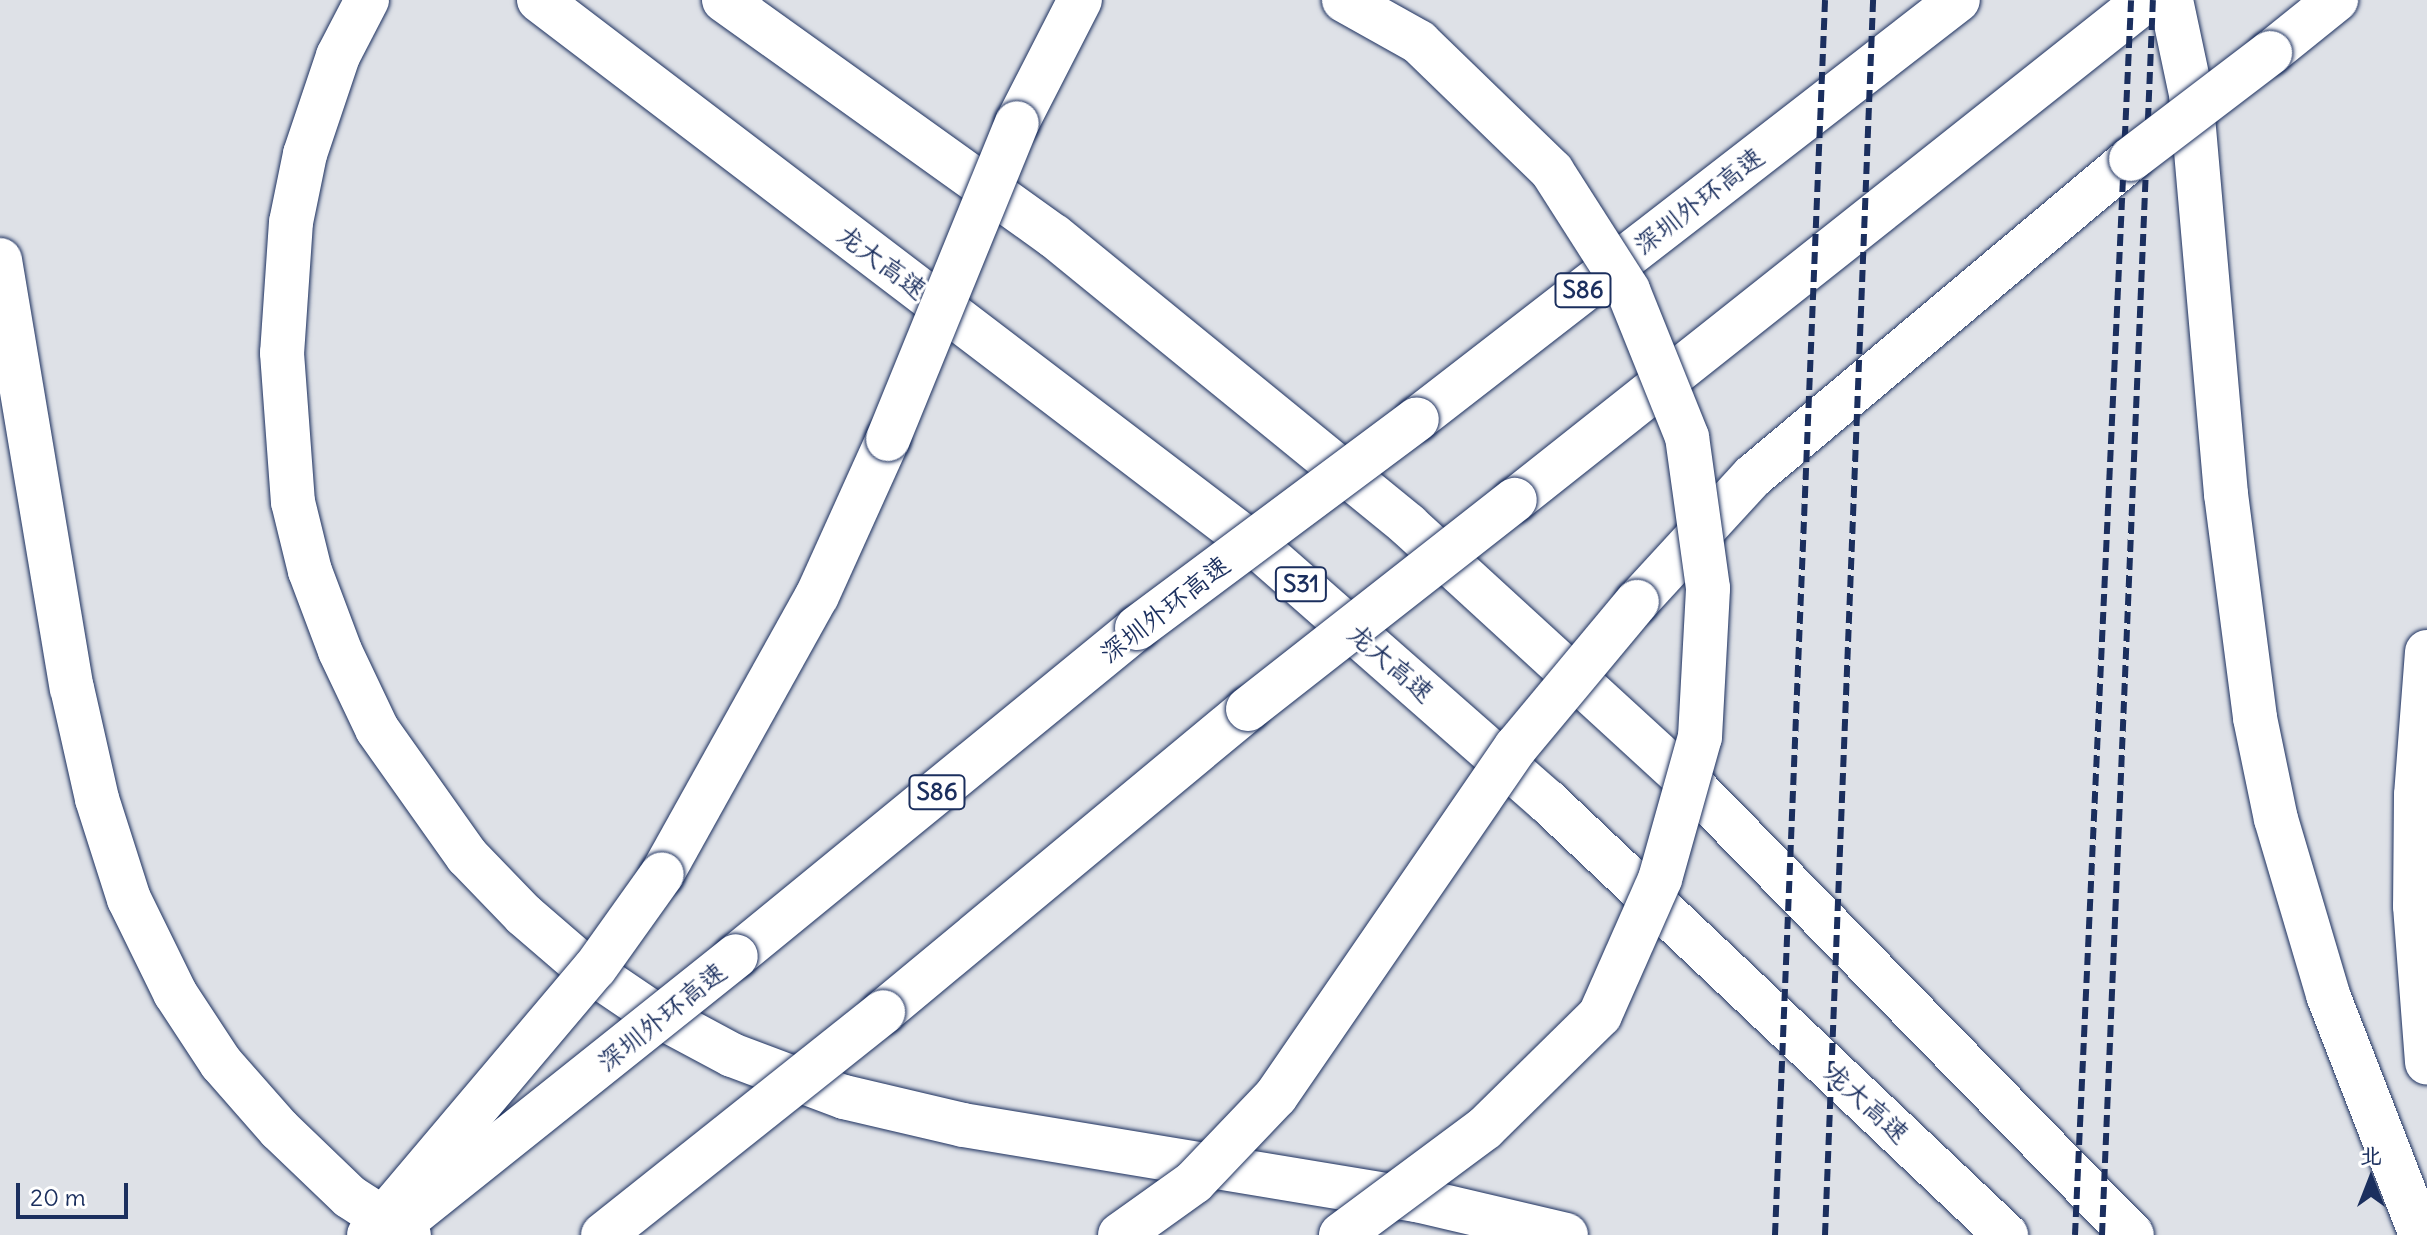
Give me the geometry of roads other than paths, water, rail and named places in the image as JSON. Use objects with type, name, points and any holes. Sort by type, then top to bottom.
[{"type":"highway","points":[[367,0],[338,56],[305,154],[291,222],[282,353],[291,488],[310,571],[340,651],[377,729],[467,856],[583,966],[648,1010],[732,1055],[844,1097],[963,1125],[1490,1215],[1566,1235]]},
{"type":"highway","name":"龙大高速","points":[[539,0],[1261,550],[1547,801],[2006,1235]]},
{"type":"highway","points":[[724,0],[1054,236],[1408,525],[1695,788],[2132,1235]]},
{"type":"highway","points":[[369,1235],[586,981],[662,874],[817,596],[888,439],[1017,123],[1080,0]]},
{"type":"highway","points":[[1341,1235],[1485,1128],[1600,1015],[1660,879],[1700,737],[1708,588],[1687,437],[1628,290],[1552,171],[1419,42],[1344,0]]},
{"type":"highway","name":"深圳外环高速","points":[[386,1235],[548,1111],[1137,628],[1417,419],[1958,0]]},
{"type":"highway","points":[[603,1235],[883,1012],[1248,709],[2146,0]]},
{"type":"highway","points":[[2171,0],[2191,94],[2246,660],[2276,819],[2366,1101],[2421,1235]]},
{"type":"highway","points":[[1120,1235],[1194,1182],[1276,1096],[1516,747],[1637,602],[1753,476],[1894,354],[2131,159],[2336,0]]},
{"type":"highway","points":[[0,260],[72,688],[97,799],[129,899],[175,993],[221,1063],[279,1129],[350,1197],[409,1235]]},
{"type":"highway","points":[[2427,652],[2416,795],[2415,906],[2427,1063]]},
{"type":"railway","points":[[1775,1235],[1825,0]]},
{"type":"railway","points":[[1825,1235],[1873,0]]},
{"type":"railway","points":[[2075,1235],[2131,0]]},
{"type":"railway","points":[[2102,1235],[2153,0]]}]
